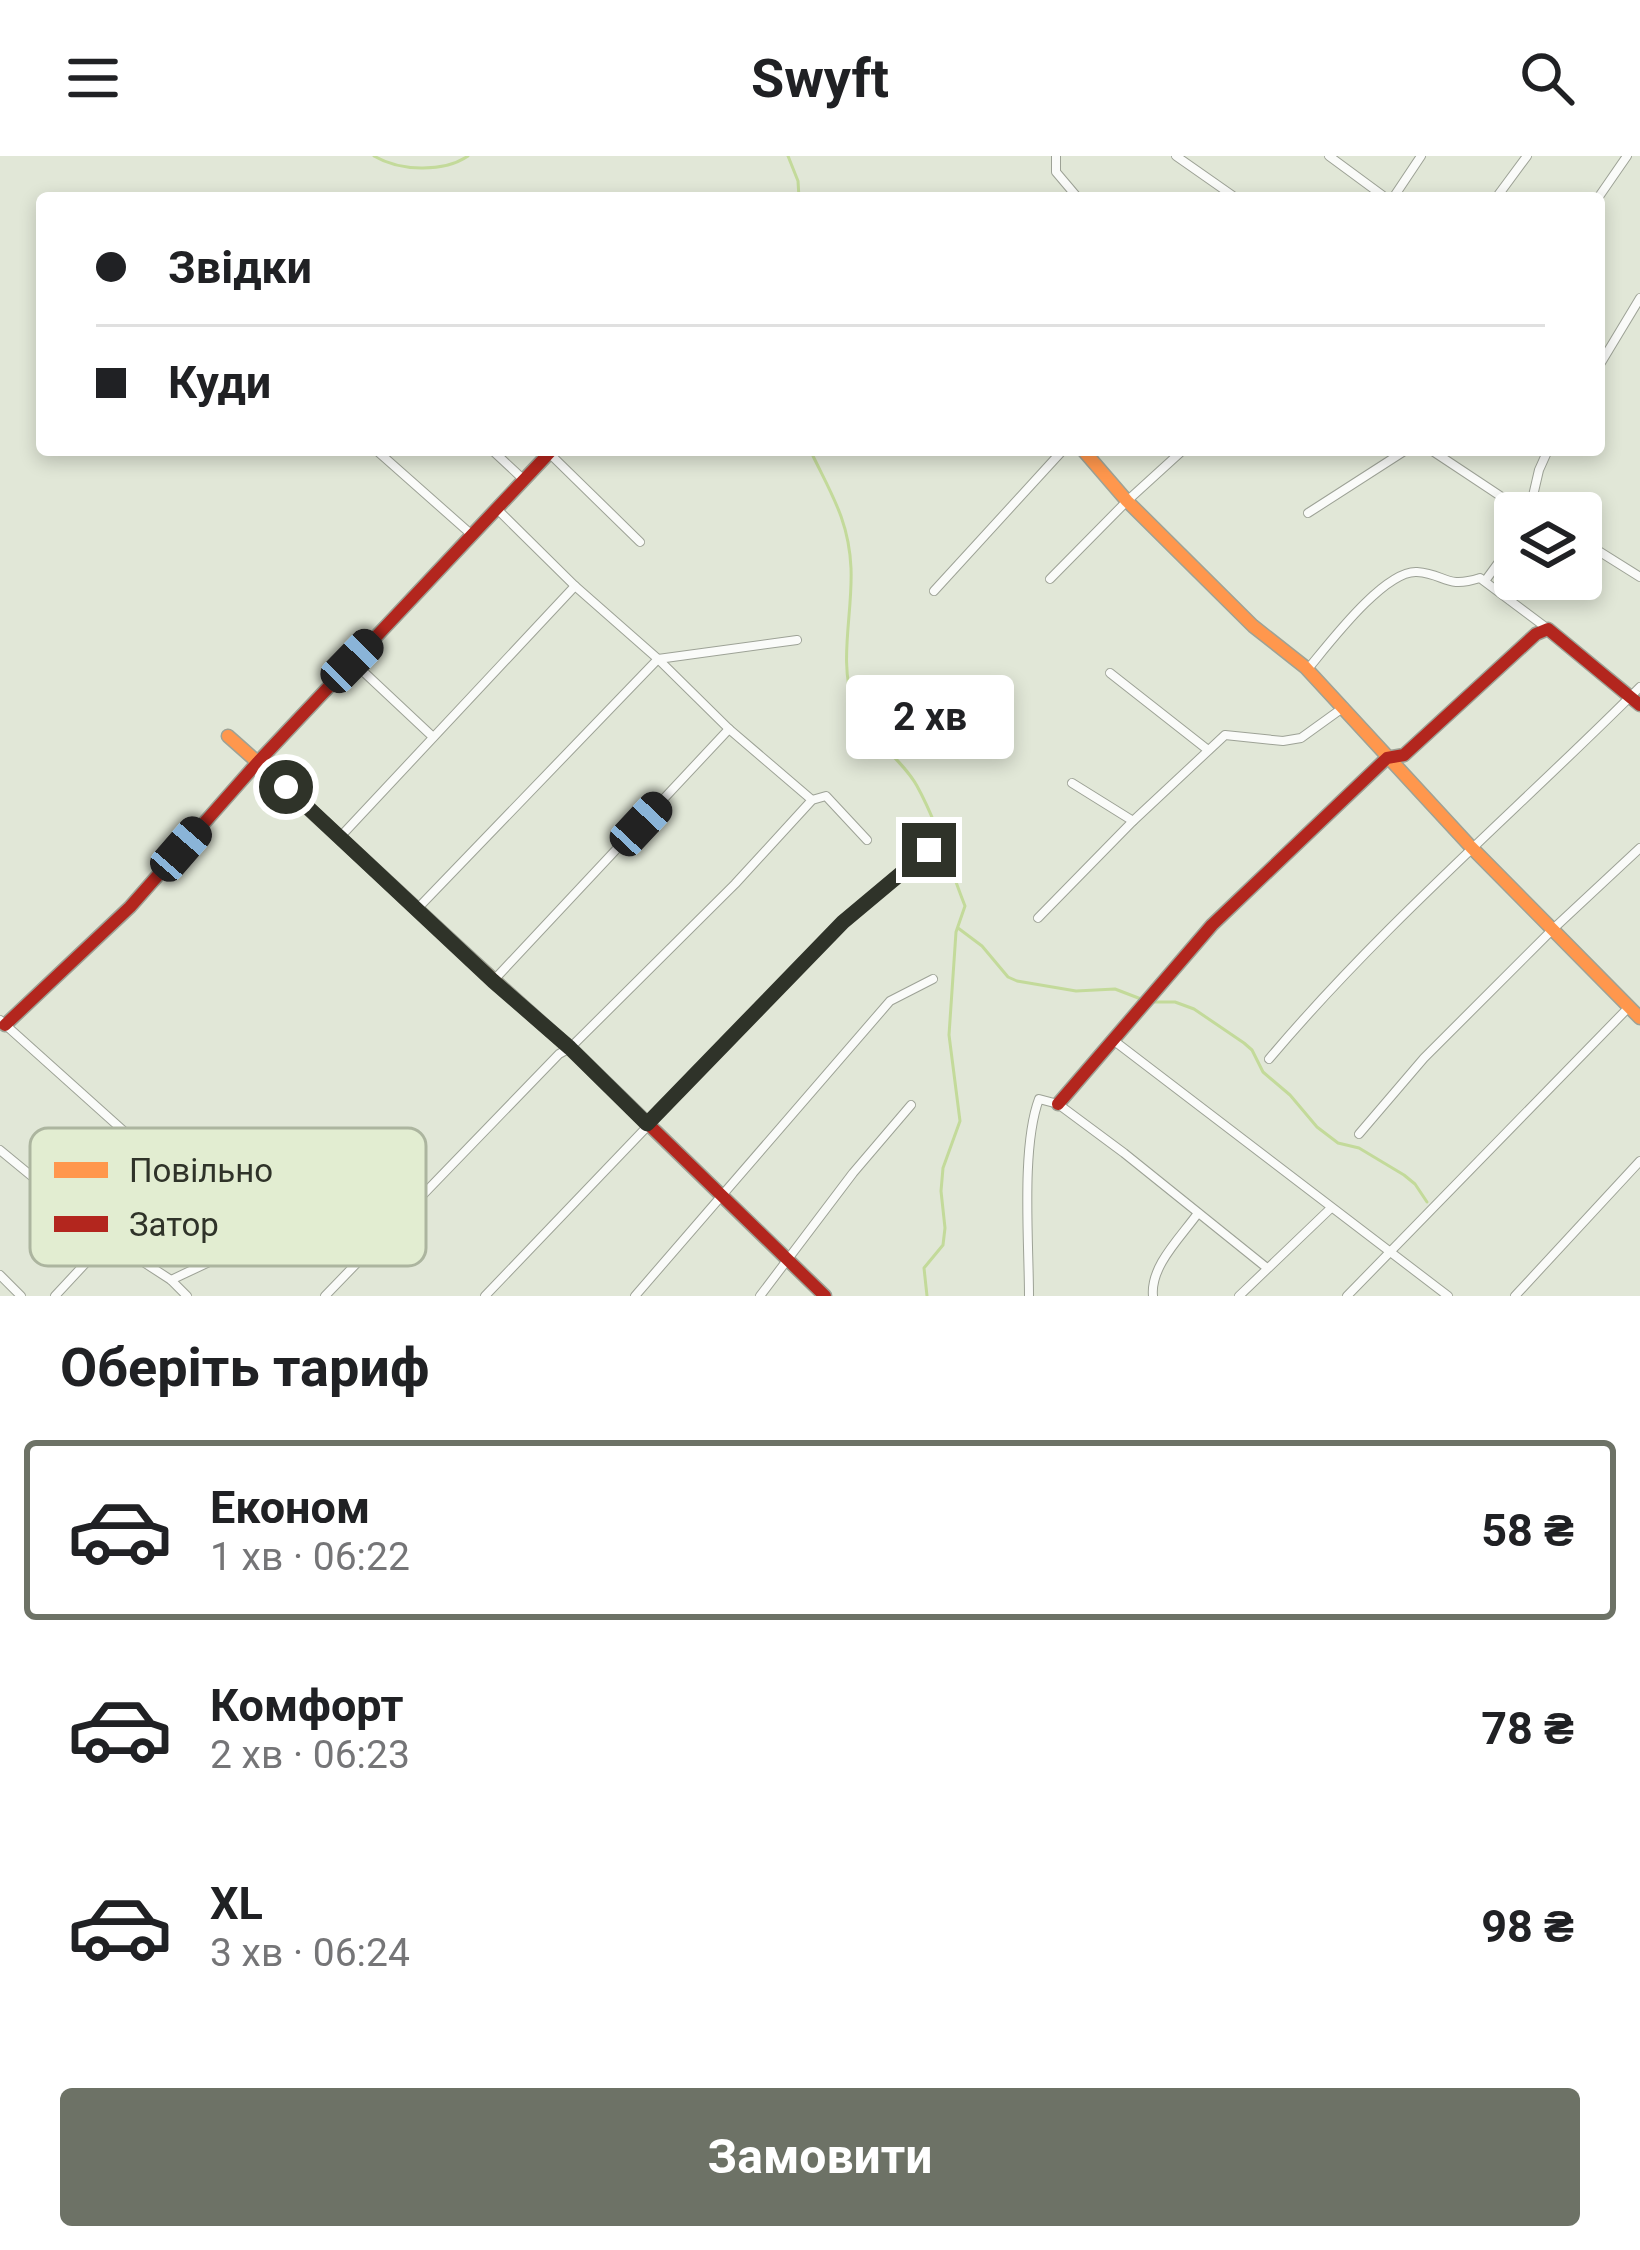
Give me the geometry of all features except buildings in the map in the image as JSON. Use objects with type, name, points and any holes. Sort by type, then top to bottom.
[{"type":"street","points":[[1056,156],[1056,172],[1073,192]]},
{"type":"street","points":[[1176,156],[1227,192]]},
{"type":"street","points":[[1329,156],[1380,192]]},
{"type":"street","points":[[1394,192],[1421,156]]},
{"type":"street","points":[[1500,192],[1527,156]]},
{"type":"street","points":[[1602,192],[1627,156]]},
{"type":"street","points":[[1605,356],[1640,298]]},
{"type":"street","points":[[383,456],[472,535]]},
{"type":"street","points":[[498,456],[524,480]]},
{"type":"street","points":[[120,1128],[3,1023],[130,908],[258,762],[547,456]]},
{"type":"street","points":[[555,456],[640,542]]},
{"type":"street","points":[[934,591],[1058,456]]},
{"type":"street","points":[[1088,456],[1253,626],[1307,670],[1471,847],[1635,1012],[1347,1296]]},
{"type":"street","points":[[1050,580],[1176,456]]},
{"type":"street","points":[[1307,513],[1397,456]]},
{"type":"street","points":[[1441,456],[1499,492]]},
{"type":"street","points":[[1536,492],[1545,456]]},
{"type":"street","points":[[497,509],[729,729],[812,800]]},
{"type":"street","points":[[1602,554],[1640,578]]},
{"type":"street","points":[[1485,580],[1494,568]]},
{"type":"street","points":[[1268,1059],[1471,847],[1637,696],[1485,580],[1460,584],[1414,571],[1384,584],[1307,670]]},
{"type":"street","points":[[341,836],[575,586]]},
{"type":"street","points":[[1058,1104],[1212,925],[1387,758],[1404,755],[1536,634],[1548,629]]},
{"type":"street","points":[[418,908],[658,658],[797,640]]},
{"type":"street","points":[[352,661],[433,737]]},
{"type":"street","points":[[1110,673],[1208,750]]},
{"type":"street","points":[[1038,918],[1225,735],[1282,741],[1301,738],[1343,707]]},
{"type":"street","points":[[493,981],[729,729]]},
{"type":"street","points":[[228,736],[570,1048],[825,1296]]},
{"type":"street","points":[[1072,783],[1133,821]]},
{"type":"street","points":[[426,1193],[735,884],[812,800],[826,796],[867,840]]},
{"type":"street","points":[[1359,1134],[1424,1058],[1640,848]]},
{"type":"street","points":[[485,1296],[843,922],[929,850]]},
{"type":"street","points":[[635,1296],[890,1001],[933,979]]},
{"type":"street","points":[[1112,1040],[1448,1296]]},
{"type":"street","points":[[1029,1296],[1029,1180],[1033,1115],[1039,1099],[1058,1104],[1267,1268]]},
{"type":"street","points":[[760,1296],[911,1105]]},
{"type":"street","points":[[0,1150],[30,1174]]},
{"type":"street","points":[[1515,1296],[1640,1161]]},
{"type":"street","points":[[1239,1296],[1331,1208]]},
{"type":"street","points":[[1153,1296],[1155,1274],[1198,1213]]},
{"type":"street","points":[[55,1296],[82,1266]]},
{"type":"street","points":[[150,1266],[187,1296]]},
{"type":"street","points":[[171,1280],[201,1266]]},
{"type":"street","points":[[326,1296],[355,1266]]},
{"type":"street","points":[[0,1275],[22,1296]]},
{"type":"waterway","points":[[374,156],[421,168],[468,156]]},
{"type":"waterway","points":[[788,156],[799,192]]},
{"type":"waterway","points":[[813,456],[838,509],[850,552],[847,655],[854,706],[917,786],[965,906],[956,932],[949,1035],[960,1121],[943,1168],[943,1245],[924,1268],[927,1296]]},
{"type":"waterway","points":[[958,928],[1017,981],[1076,991],[1115,989],[1141,999]]},
{"type":"waterway","points":[[1153,1002],[1175,1002],[1194,1009],[1244,1043],[1263,1072],[1317,1127],[1338,1143],[1359,1148],[1404,1175],[1427,1202]]},
{"type":"traffic: slow","points":[[1088,456],[1253,626],[1305,667],[1471,847],[1640,1018]]},
{"type":"traffic: slow","points":[[228,736],[570,1048]]},
{"type":"traffic: jam","points":[[5,1025],[130,907],[258,762],[546,456]]},
{"type":"traffic: jam","points":[[1058,1104],[1212,925],[1387,758],[1404,755],[1536,634],[1548,629],[1640,705]]},
{"type":"traffic: jam","points":[[570,1048],[825,1296]]},
{"type":"route","points":[[286,787],[647,1124],[843,922],[929,850]]}]
